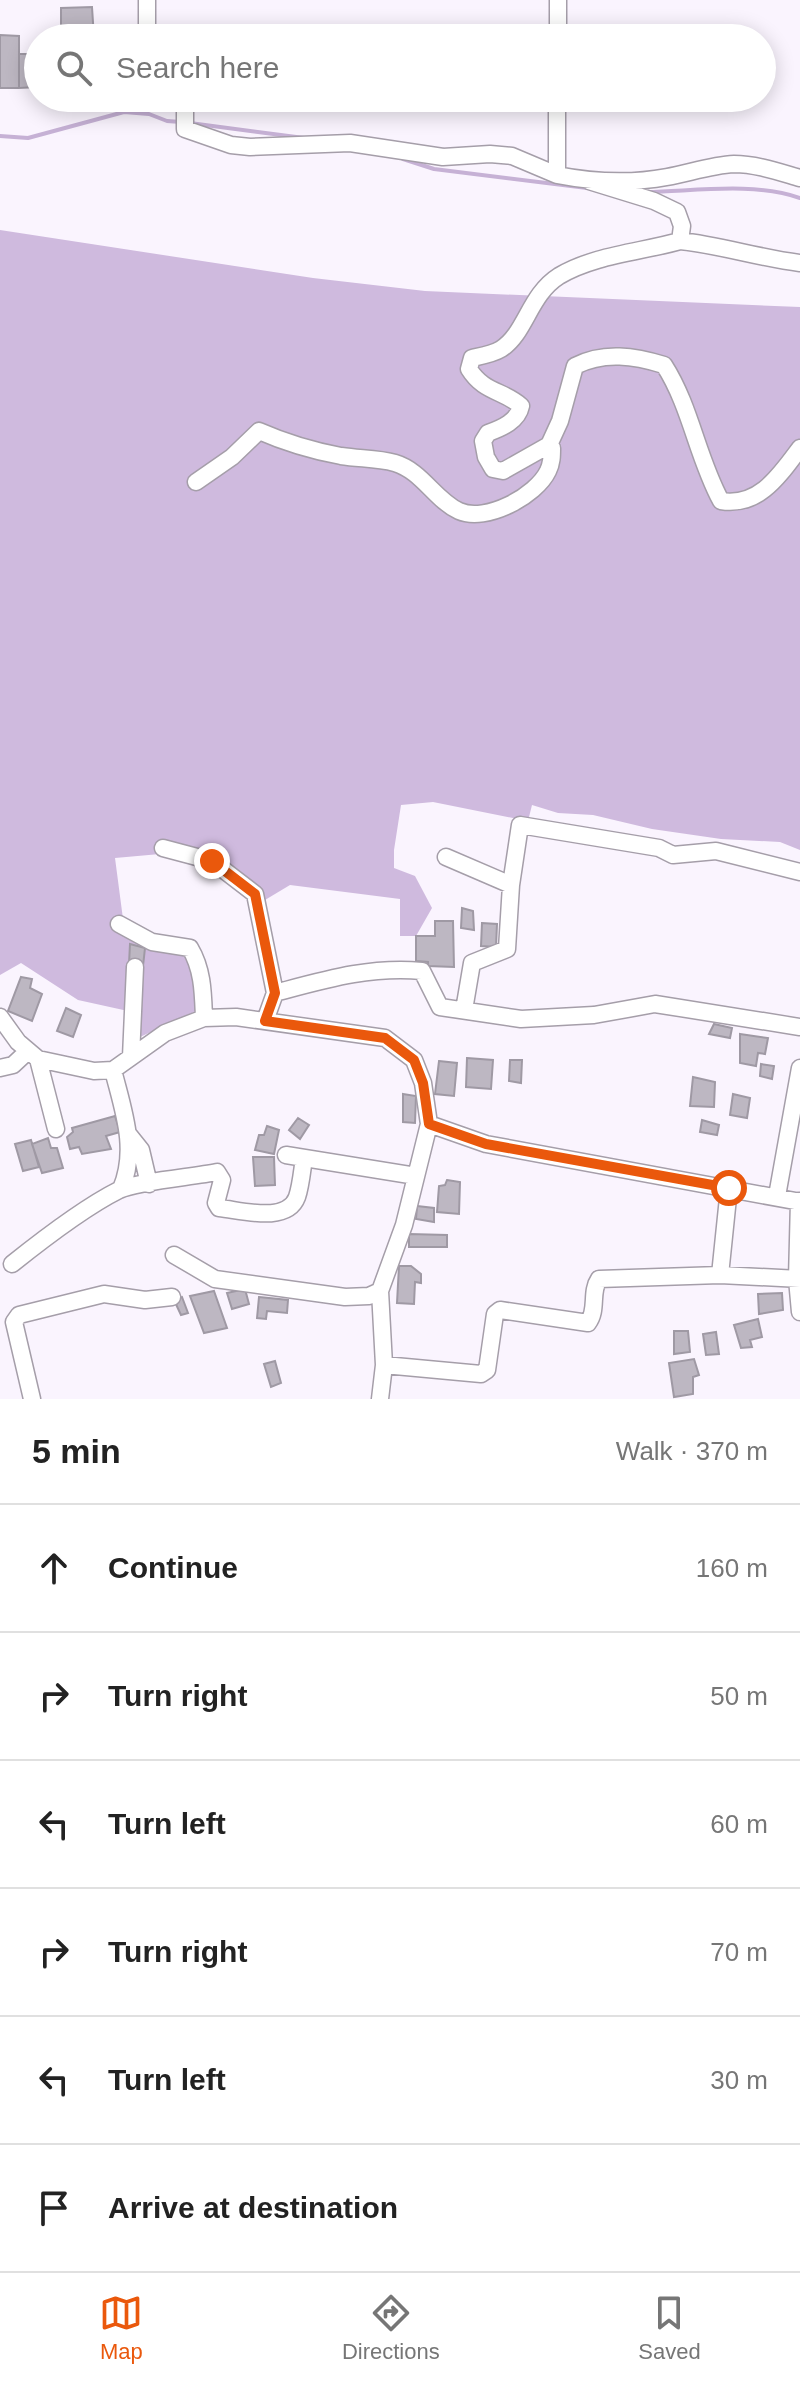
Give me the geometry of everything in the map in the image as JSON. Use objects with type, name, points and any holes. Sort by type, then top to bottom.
[{"type":"street","points":[[147,0],[147,24]]},
{"type":"street","points":[[558,0],[558,24]]},
{"type":"street","points":[[185,112],[185,129],[231,145],[350,143],[443,157],[512,156],[557,175],[589,181],[654,201],[677,212],[682,226],[680,241]]},
{"type":"street","points":[[557,112],[557,175]]},
{"type":"street","points":[[589,181],[663,178],[732,164],[756,166],[800,178]]},
{"type":"street","points":[[800,263],[680,241],[585,264],[557,277],[533,301],[513,339],[500,350],[472,358],[469,369],[478,383],[521,406],[519,415],[500,429],[488,433],[483,441],[486,457],[493,469],[503,471],[549,445],[560,421],[575,366],[587,359],[631,355],[664,365],[674,381],[694,426],[708,478],[721,501],[736,503],[752,499],[777,479],[800,448]]},
{"type":"street","points":[[196,482],[232,457],[259,431],[342,456],[369,457],[400,464],[458,511],[475,514],[500,508],[532,492],[552,461],[549,445]]},
{"type":"street","points":[[464,1010],[472,963],[507,949],[511,885],[520,825],[659,848],[673,855],[716,851],[800,872]]},
{"type":"street","points":[[163,848],[212,861],[255,894],[275,993],[265,1021]]},
{"type":"street","points":[[446,857],[511,885]]},
{"type":"street","points":[[119,924],[152,942],[190,948],[198,961],[202,979],[204,1018]]},
{"type":"street","points":[[131,1057],[135,967]]},
{"type":"street","points":[[275,993],[351,973],[396,968],[422,971],[440,1007],[521,1019],[594,1015],[655,1004],[800,1027]]},
{"type":"street","points":[[0,1017],[33,1055],[56,1129]]},
{"type":"street","points":[[0,1068],[33,1055],[94,1071],[113,1070],[165,1033],[204,1018],[236,1017],[385,1038],[414,1060],[423,1083],[429,1124],[404,1225],[380,1291],[384,1365],[380,1399]]},
{"type":"street","points":[[777,1196],[800,1068]]},
{"type":"street","points":[[113,1070],[129,1135],[130,1162],[121,1189]]},
{"type":"street","points":[[429,1124],[486,1144],[800,1202],[800,1312]]},
{"type":"street","points":[[129,1135],[141,1150],[149,1184]]},
{"type":"street","points":[[286,1155],[416,1176]]},
{"type":"street","points":[[12,1264],[40,1241],[121,1189],[217,1172],[222,1180],[216,1203],[219,1208],[275,1214],[292,1206],[297,1196],[304,1158]]},
{"type":"street","points":[[720,1275],[729,1188]]},
{"type":"street","points":[[174,1255],[215,1279],[345,1297],[369,1296],[380,1291]]},
{"type":"street","points":[[384,1365],[481,1374],[487,1370],[495,1314],[500,1310],[588,1323],[592,1318],[595,1284],[599,1279],[720,1275],[799,1279]]},
{"type":"street","points":[[32,1399],[14,1322],[19,1315],[104,1294],[145,1300],[172,1297]]},
{"type":"shaded area","points":[[0,230],[313,278],[425,291],[800,307],[800,850],[780,842],[721,839],[652,829],[593,815],[558,813],[532,805],[528,821],[433,802],[401,805],[394,868],[415,876],[432,908],[416,936],[400,936],[400,899],[290,885],[260,903],[214,873],[160,854],[115,858],[123,919],[173,952],[188,958],[199,982],[196,1011],[140,1037],[128,1011],[78,1000],[21,963],[0,975]]},
{"type":"building","points":[[92,7],[93,24],[61,24],[61,8]]},
{"type":"building","points":[[0,35],[19,36],[19,88],[0,88]]},
{"type":"building","points":[[19,54],[24,54],[24,88],[19,88]]},
{"type":"building","points":[[462,908],[473,911],[474,930],[461,928]]},
{"type":"building","points":[[435,921],[453,921],[454,967],[428,966],[428,962],[416,961],[416,936],[435,936]]},
{"type":"building","points":[[482,923],[497,924],[496,947],[481,946]]},
{"type":"building","points":[[130,944],[145,948],[143,966],[129,964]]},
{"type":"building","points":[[21,977],[32,979],[30,988],[42,994],[32,1021],[8,1011]]},
{"type":"building","points":[[66,1008],[81,1015],[73,1037],[57,1031]]},
{"type":"building","points":[[714,1024],[732,1028],[730,1038],[709,1034]]},
{"type":"building","points":[[740,1034],[768,1038],[765,1054],[758,1053],[756,1066],[740,1063]]},
{"type":"building","points":[[467,1058],[493,1060],[491,1089],[466,1087]]},
{"type":"building","points":[[510,1060],[522,1060],[521,1083],[509,1081]]},
{"type":"building","points":[[439,1061],[457,1063],[454,1096],[435,1094]]},
{"type":"building","points":[[761,1064],[774,1066],[772,1079],[760,1076]]},
{"type":"building","points":[[693,1077],[715,1082],[714,1107],[690,1106]]},
{"type":"building","points":[[403,1094],[416,1096],[415,1123],[403,1122]]},
{"type":"building","points":[[733,1094],[750,1098],[747,1118],[730,1115]]},
{"type":"building","points":[[115,1116],[120,1132],[106,1136],[111,1149],[82,1154],[79,1147],[70,1149],[67,1137],[73,1132],[72,1128]]},
{"type":"building","points":[[298,1118],[309,1125],[300,1139],[289,1130]]},
{"type":"building","points":[[702,1120],[719,1125],[717,1135],[700,1132]]},
{"type":"building","points":[[267,1126],[279,1130],[274,1154],[255,1150],[259,1135],[264,1135]]},
{"type":"building","points":[[48,1138],[51,1148],[57,1148],[63,1168],[42,1173],[32,1144]]},
{"type":"building","points":[[31,1140],[39,1167],[23,1171],[15,1144]]},
{"type":"building","points":[[253,1157],[274,1157],[275,1185],[255,1186]]},
{"type":"building","points":[[447,1180],[460,1182],[459,1214],[437,1212],[439,1186],[445,1185]]},
{"type":"building","points":[[417,1206],[434,1208],[434,1222],[416,1219]]},
{"type":"building","points":[[409,1234],[447,1235],[447,1247],[409,1247]]},
{"type":"building","points":[[399,1266],[411,1266],[421,1274],[421,1283],[415,1282],[414,1304],[397,1303]]},
{"type":"building","points":[[245,1289],[249,1304],[232,1309],[227,1293]]},
{"type":"building","points":[[214,1291],[227,1328],[204,1333],[190,1296]]},
{"type":"building","points":[[782,1293],[783,1310],[759,1314],[758,1294]]},
{"type":"building","points":[[182,1297],[188,1313],[181,1315],[174,1300]]},
{"type":"building","points":[[259,1297],[288,1300],[287,1313],[267,1311],[266,1319],[257,1318]]},
{"type":"building","points":[[758,1319],[762,1337],[750,1340],[752,1347],[741,1348],[734,1325]]},
{"type":"building","points":[[674,1331],[688,1331],[690,1352],[674,1354]]},
{"type":"building","points":[[716,1332],[719,1354],[706,1355],[703,1334]]},
{"type":"building","points":[[694,1359],[699,1375],[693,1377],[693,1394],[674,1397],[669,1363]]},
{"type":"building","points":[[275,1361],[281,1383],[271,1387],[264,1364]]},
{"type":"waterway","points":[[0,136],[28,138],[124,112],[181,122]]},
{"type":"waterway","points":[[190,123],[304,138]]},
{"type":"waterway","points":[[403,159],[434,169],[587,188]]},
{"type":"waterway","points":[[647,192],[744,189],[800,198]]},
{"type":"route","points":[[212,861],[255,894],[275,993],[265,1021],[385,1038],[414,1060],[423,1083],[429,1124],[486,1144],[729,1188]]}]
